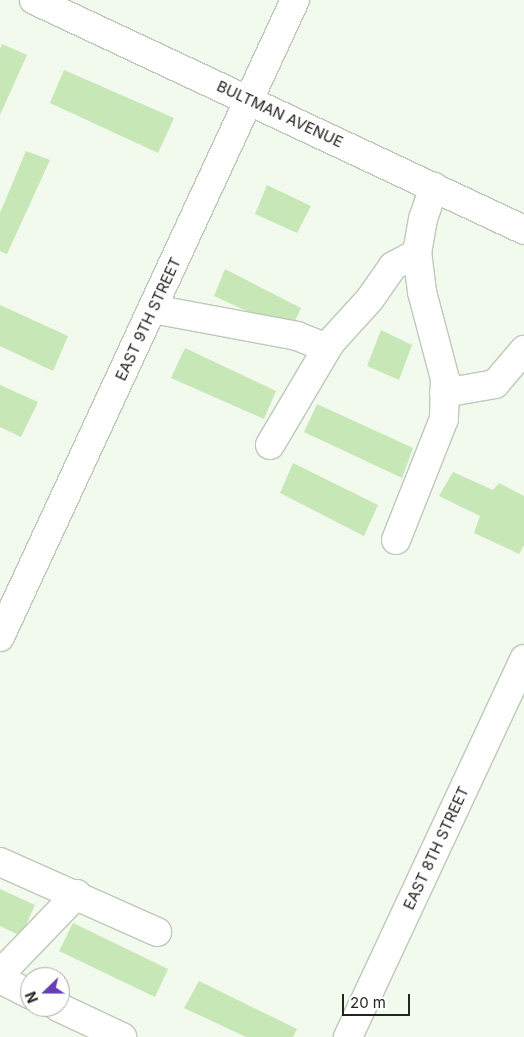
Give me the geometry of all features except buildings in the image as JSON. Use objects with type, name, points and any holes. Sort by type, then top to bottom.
[{"type":"street","name":"BULTMAN AVENUE","points":[[34,0],[524,230]]},
{"type":"street","name":"EAST 9TH STREET","points":[[0,637],[295,0]]},
{"type":"street","points":[[396,540],[444,419],[445,379],[422,292],[417,253],[434,187]]},
{"type":"street","points":[[270,446],[327,348],[370,299],[393,266],[417,253]]},
{"type":"street","points":[[153,309],[288,334],[327,348]]},
{"type":"street","points":[[444,393],[495,384],[524,350]]},
{"type":"street","name":"EAST 8TH STREET","points":[[354,1035],[524,659]]},
{"type":"street","points":[[0,862],[77,894],[158,932]]},
{"type":"street","points":[[0,974],[77,894]]},
{"type":"street","points":[[0,979],[20,989]]},
{"type":"street","points":[[70,1013],[122,1037]]}]
